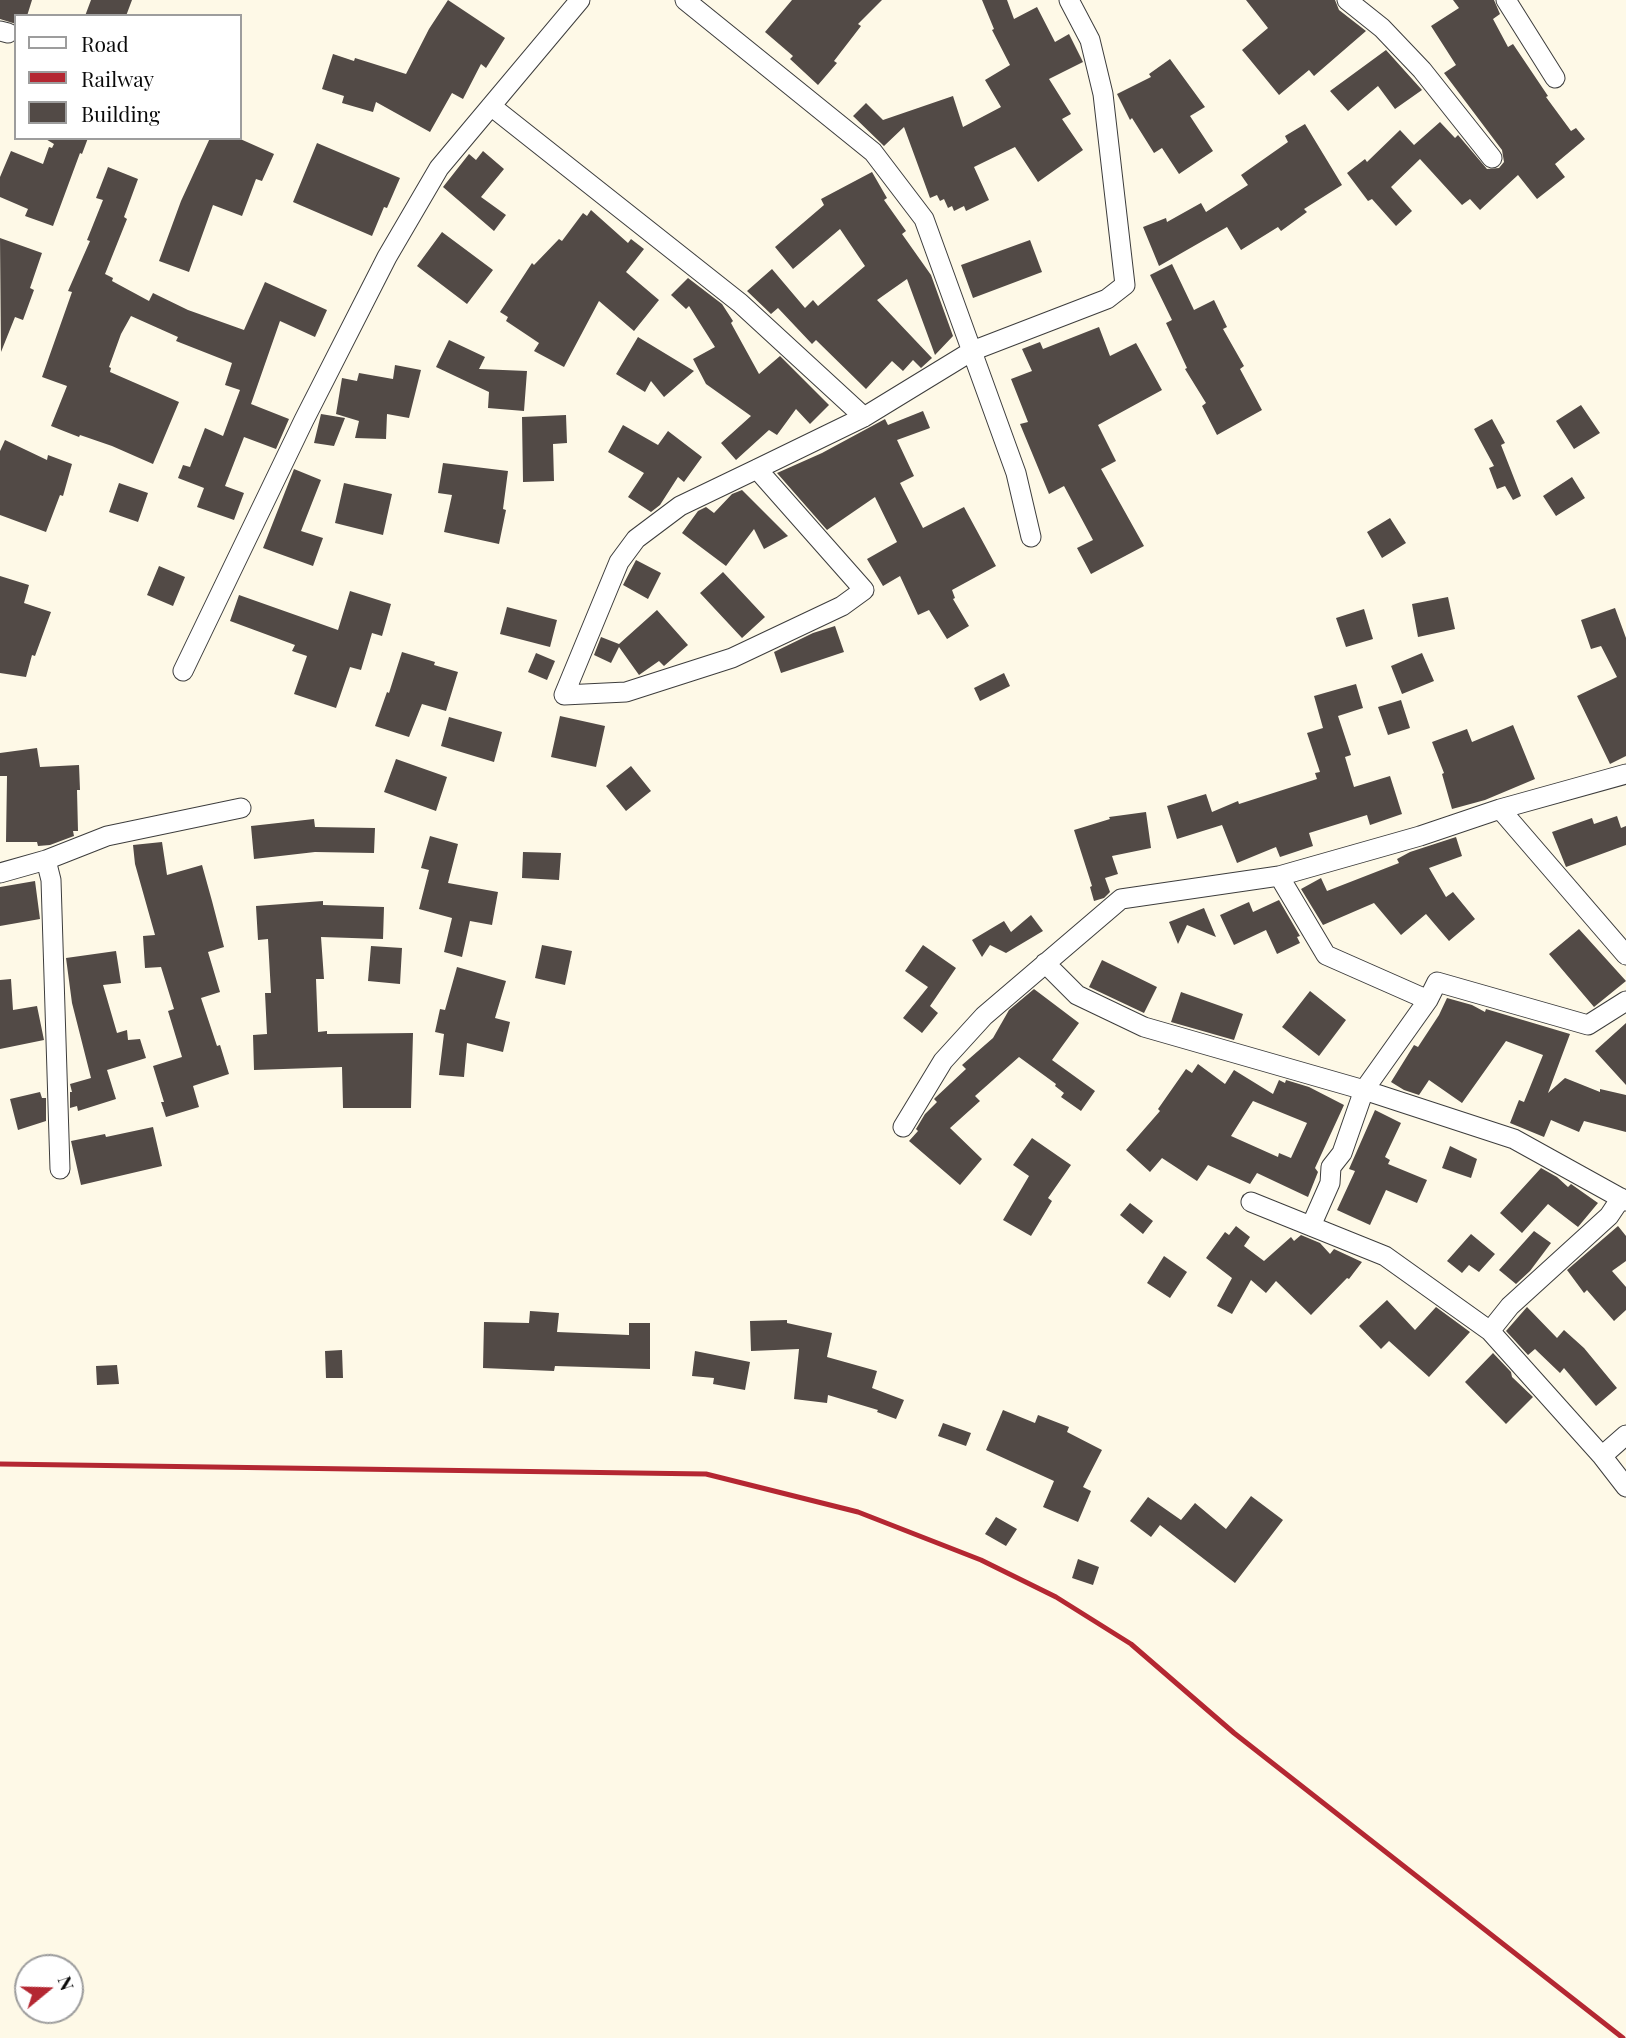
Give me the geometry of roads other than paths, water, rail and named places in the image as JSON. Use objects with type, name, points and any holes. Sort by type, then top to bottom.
[{"type":"street","points":[[183,671],[237,555],[387,257],[439,168],[580,0]]},
{"type":"street","points":[[685,0],[873,152],[924,219],[1016,473],[1031,537]]},
{"type":"street","points":[[757,469],[864,590],[842,606],[732,658],[626,692],[564,695],[619,562],[636,539],[680,506],[864,417],[972,351],[1107,299],[1125,285],[1103,94],[1090,40],[1069,0]]},
{"type":"street","points":[[1347,0],[1382,27],[1422,70],[1492,158]]},
{"type":"street","points":[[1506,0],[1555,78]]},
{"type":"street","points":[[491,106],[740,303],[864,417]]},
{"type":"street","points":[[903,1127],[943,1061],[984,1016],[1121,899],[1279,876],[1626,774]]},
{"type":"street","points":[[0,873],[46,860],[107,836],[241,808]]},
{"type":"street","points":[[1500,809],[1626,955]]},
{"type":"street","points":[[46,860],[51,880],[60,1169]]},
{"type":"street","points":[[1279,876],[1326,955],[1427,1000]]},
{"type":"street","points":[[1045,963],[1077,995],[1144,1027],[1364,1090],[1514,1139],[1624,1200],[1510,1306],[1490,1331]]},
{"type":"street","points":[[1311,1226],[1330,1183],[1331,1167],[1342,1153],[1364,1090],[1437,982],[1588,1025],[1626,1001]]},
{"type":"street","points":[[1251,1202],[1385,1256],[1490,1331],[1602,1456],[1626,1487]]},
{"type":"street","points":[[1602,1456],[1626,1435]]},
{"type":"railway","points":[[0,1464],[706,1474],[858,1512],[981,1560],[1056,1597],[1131,1644],[1234,1733],[1623,2038]]}]
